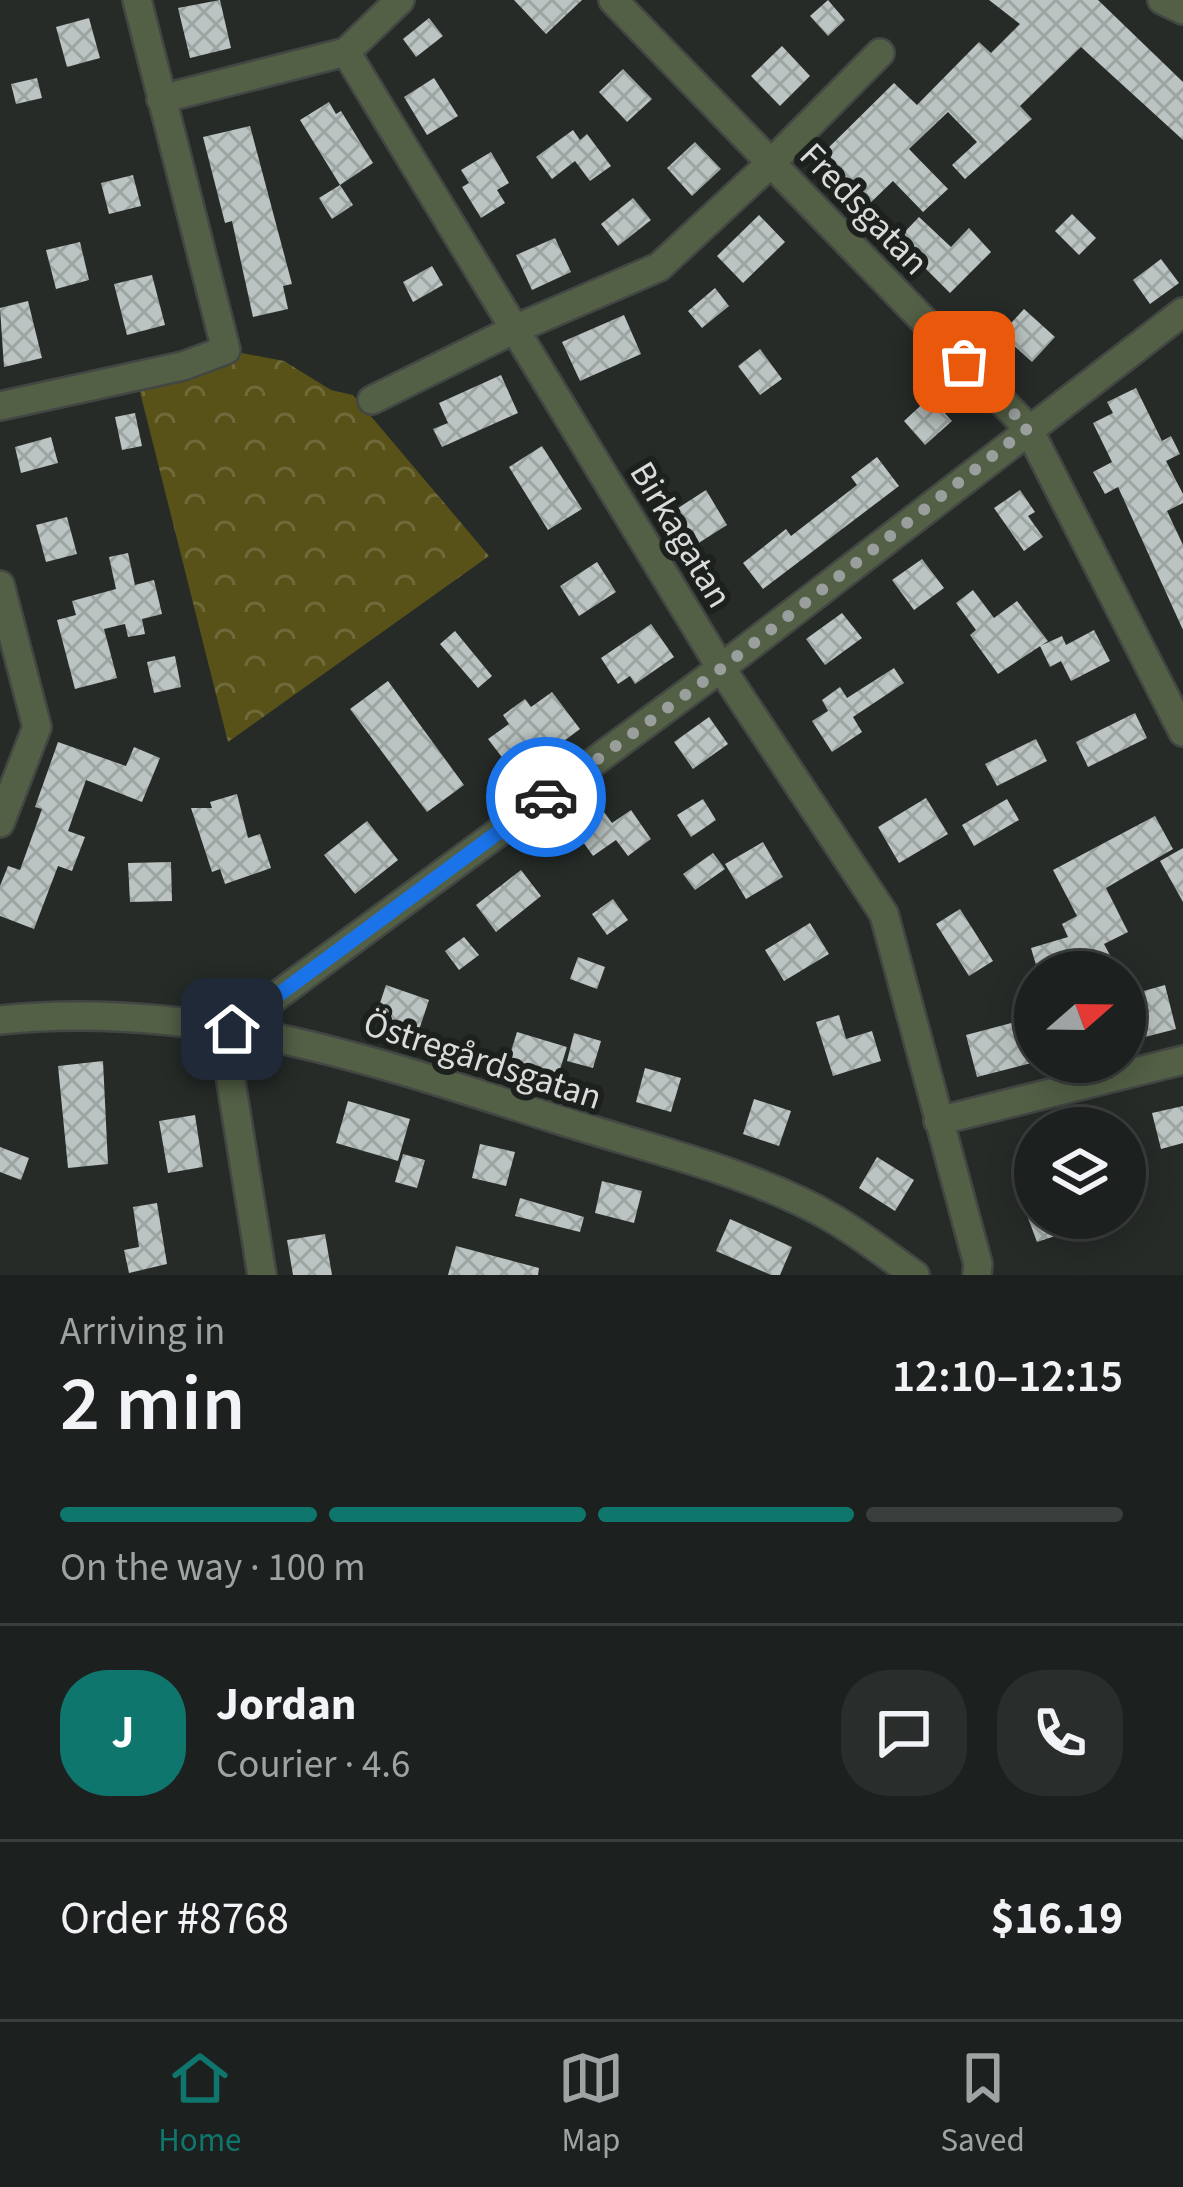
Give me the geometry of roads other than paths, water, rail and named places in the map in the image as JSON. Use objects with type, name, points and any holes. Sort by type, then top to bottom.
[{"type":"street","points":[[0,406],[183,366],[226,350],[137,0]]},
{"type":"street","points":[[160,99],[346,52],[400,0]]},
{"type":"street","name":"Fredsgatan","points":[[614,0],[1028,428],[1183,732]]},
{"type":"street","points":[[1162,0],[1183,10]]},
{"type":"street","name":"Birkagatan","points":[[346,52],[722,668],[884,914],[978,1264],[977,1275]]},
{"type":"street","points":[[372,400],[515,329],[659,267],[880,53]]},
{"type":"street","points":[[262,1275],[230,1082],[232,1029],[722,668],[1183,312]]},
{"type":"street","points":[[0,585],[38,727],[0,823]]},
{"type":"street","name":"Östregårdsgatan","points":[[0,1020],[69,1013],[156,1017],[347,1052],[758,1185],[831,1217],[915,1275]]},
{"type":"street","points":[[938,1120],[1183,1060]]}]
